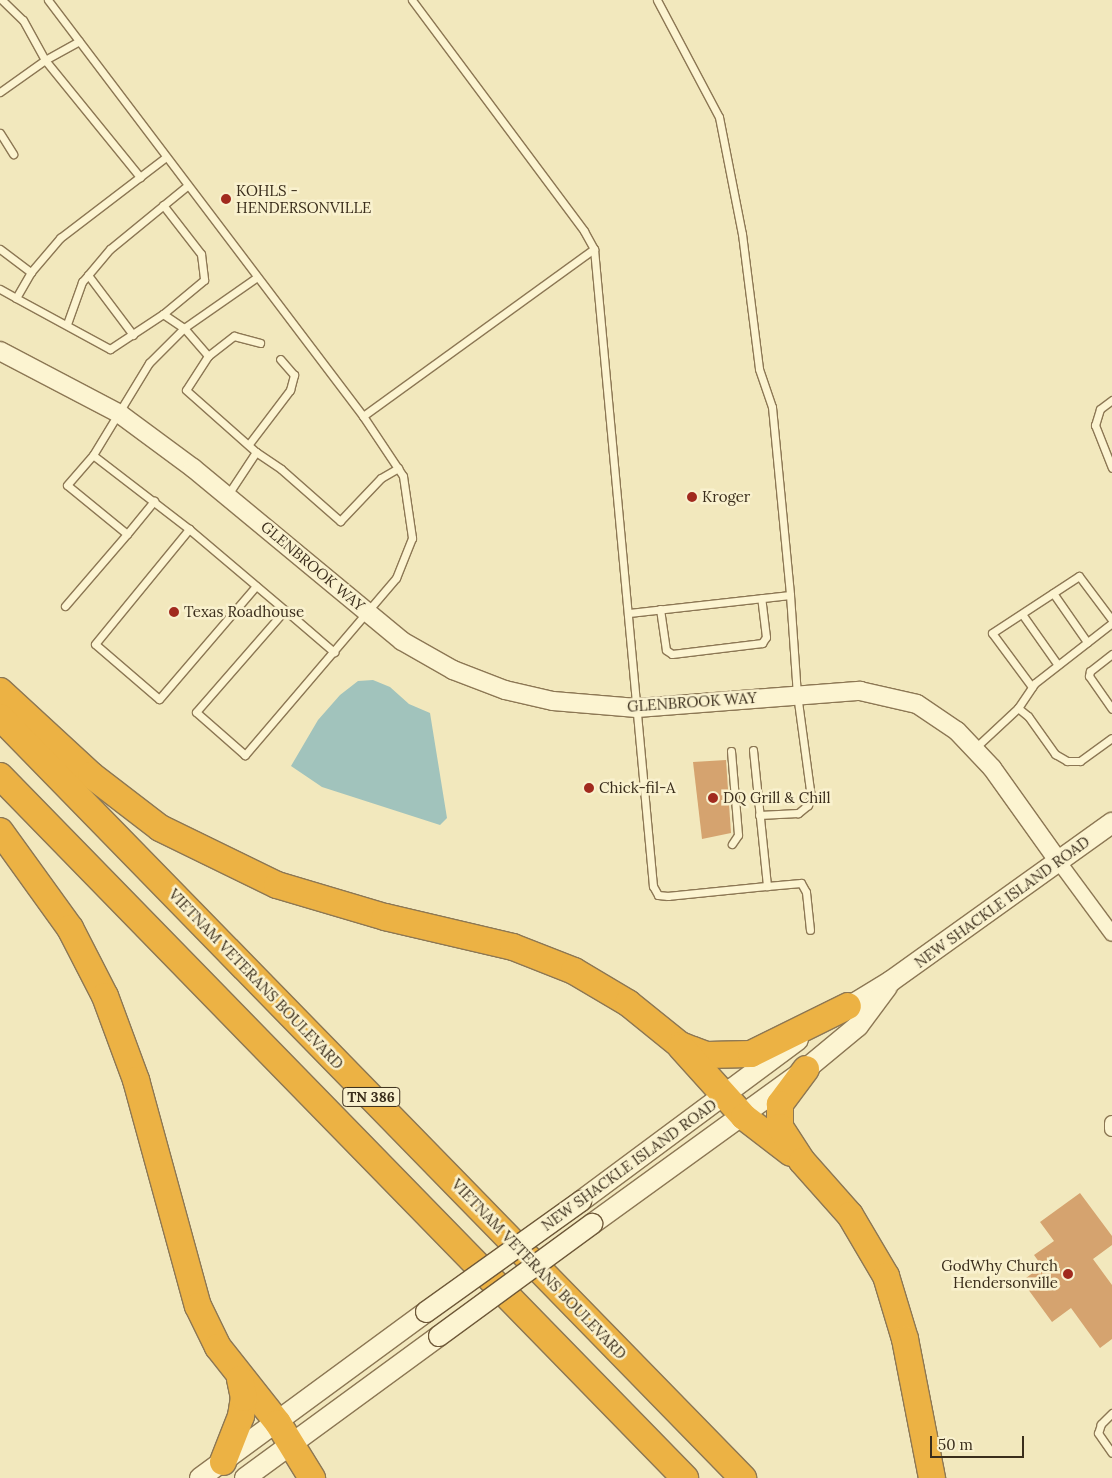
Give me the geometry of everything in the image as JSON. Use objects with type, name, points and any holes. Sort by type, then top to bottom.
[{"type":"highway","points":[[0,691],[91,775],[160,828],[277,885],[385,917],[513,947],[574,971],[628,1003],[680,1045],[744,1117],[802,1160]]},
{"type":"highway","name":"VIETNAM VETERANS BOULEVARD","points":[[0,716],[743,1478]]},
{"type":"highway","name":"TN 386","points":[[0,776],[685,1478]]},
{"type":"highway","points":[[0,831],[70,928],[105,996],[136,1080],[198,1306],[218,1347],[240,1379],[285,1433],[312,1478]]},
{"type":"highway","points":[[680,1045],[708,1055],[751,1054],[848,1006]]},
{"type":"highway","points":[[806,1069],[780,1104],[780,1127],[802,1160],[850,1215],[886,1276],[905,1339],[932,1478]]},
{"type":"highway","points":[[224,1462],[241,1416],[244,1398],[240,1379]]},
{"type":"main road","name":"NEW SHACKLE ISLAND ROAD","points":[[245,1478],[285,1433],[426,1312],[848,1006],[891,981],[1112,823]]},
{"type":"main road","name":"NEW SHACKLE ISLAND ROAD","points":[[200,1478],[224,1462],[285,1433],[439,1336],[592,1224],[744,1117],[858,1026],[891,981]]},
{"type":"street","name":"GLENBROOK WAY","points":[[0,351],[120,414],[227,496],[402,641],[453,670],[505,690],[553,701],[637,708],[797,694],[860,691],[917,704],[957,730],[992,768],[1059,862]]},
{"type":"street","points":[[1059,862],[1112,934]]},
{"type":"street","points":[[1112,1123],[1112,1129]]},
{"type":"lane","points":[[2,0],[23,20],[45,60],[140,177]]},
{"type":"lane","points":[[48,0],[256,277],[364,416],[403,476],[412,538],[396,578],[245,755],[196,712],[284,610]]},
{"type":"lane","points":[[412,0],[584,231],[594,249],[653,886],[658,895],[801,883],[806,892],[810,930]]},
{"type":"lane","points":[[657,0],[719,117],[742,234],[759,369],[772,407],[790,595],[797,694],[810,781],[810,800],[798,813],[760,815]]},
{"type":"lane","points":[[0,92],[45,60],[79,41]]},
{"type":"lane","points":[[0,133],[13,154]]},
{"type":"lane","points":[[16,298],[31,272],[60,238],[166,157]]},
{"type":"lane","points":[[68,324],[82,282],[88,275],[110,250],[187,186]]},
{"type":"lane","points":[[0,289],[68,324],[110,349],[163,314],[204,280],[201,254],[163,206]]},
{"type":"lane","points":[[0,249],[31,272]]},
{"type":"lane","points":[[364,416],[594,249]]},
{"type":"lane","points":[[88,275],[133,335]]},
{"type":"lane","points":[[127,534],[67,485],[93,455],[120,414],[149,364],[184,328],[256,277]]},
{"type":"lane","points":[[163,314],[184,328],[208,356]]},
{"type":"lane","points":[[260,343],[234,336],[208,356],[186,390],[256,452],[281,469],[340,521],[381,478],[398,468]]},
{"type":"lane","points":[[248,444],[290,390],[294,375],[280,359]]},
{"type":"lane","points":[[1112,400],[1100,409],[1095,425],[1112,468]]},
{"type":"lane","points":[[227,496],[256,452]]},
{"type":"lane","points":[[93,455],[189,529],[334,652]]},
{"type":"lane","points":[[65,606],[154,501]]},
{"type":"lane","points":[[189,529],[95,644],[159,699],[256,586]]},
{"type":"lane","points":[[974,749],[1018,708],[1032,687],[1112,621],[1079,576],[992,634],[1032,687]]},
{"type":"lane","points":[[1053,593],[1087,642]]},
{"type":"lane","points":[[629,613],[790,595]]},
{"type":"lane","points":[[660,610],[666,650],[672,654],[762,643],[766,637],[761,598]]},
{"type":"lane","points":[[1022,614],[1058,665]]},
{"type":"lane","points":[[1112,654],[1090,671],[1089,676],[1112,709]]},
{"type":"lane","points":[[1018,708],[1028,716],[1055,754],[1067,761],[1080,761],[1112,738]]},
{"type":"lane","points":[[753,750],[768,886]]},
{"type":"lane","points":[[731,751],[738,835],[732,844]]},
{"type":"lane","points":[[1112,1413],[1101,1424],[1098,1433],[1112,1453]]},
{"type":"water","points":[[373,680],[390,687],[409,704],[430,713],[447,818],[440,825],[322,787],[291,766],[318,720],[340,695],[358,681]]},
{"type":"building","name":"DQ Grill & Chill","points":[[726,760],[731,833],[702,839],[693,762]]},
{"type":"building","name":"GodWhy Church Hendersonville","points":[[1080,1193],[1112,1236],[1112,1245],[1093,1259],[1112,1285],[1112,1339],[1100,1348],[1071,1308],[1052,1322],[1022,1281],[1042,1266],[1034,1255],[1054,1241],[1040,1222]]},
{"type":"place","name":"KOHLS - HENDERSONVILLE","points":[[226,199]]},
{"type":"place","name":"Kroger","points":[[692,497]]},
{"type":"place","name":"Texas Roadhouse","points":[[174,612]]},
{"type":"place","name":"Chick-fil-A","points":[[589,788]]},
{"type":"place","name":"DQ Grill & Chill","points":[[713,798]]},
{"type":"place","name":"GodWhy Church Hendersonville","points":[[1068,1274]]}]
